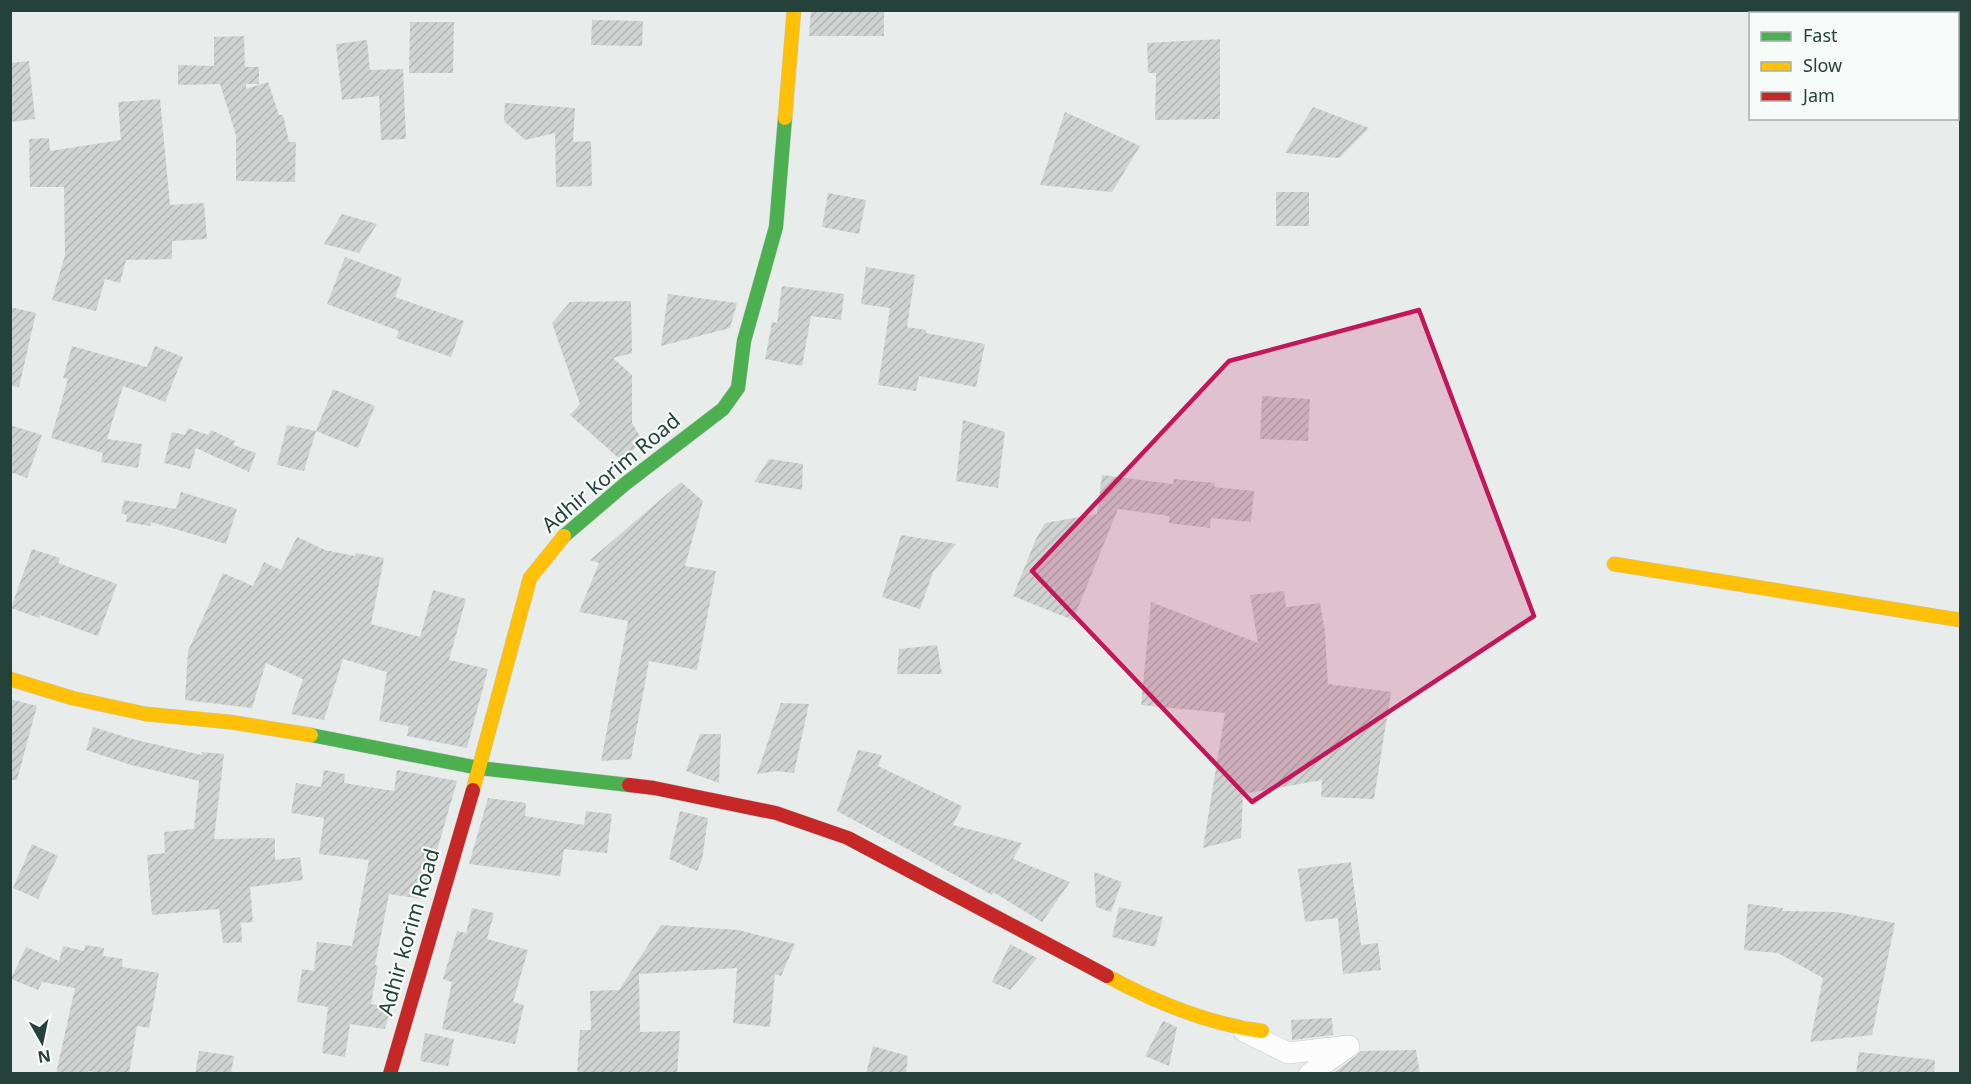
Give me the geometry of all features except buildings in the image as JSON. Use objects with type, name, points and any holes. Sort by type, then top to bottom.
[{"type":"street","name":"Adhir korim Road","points":[[390,1074],[479,768],[530,578],[562,537],[624,484],[723,410],[738,388],[744,341],[776,227],[794,10]]},
{"type":"street","points":[[1614,564],[1960,620]]},
{"type":"street","points":[[10,679],[72,698],[146,714],[230,722],[342,740],[479,768],[654,788],[776,813],[848,838],[1116,981],[1156,999],[1240,1029],[1288,1053],[1349,1046],[1309,1074]]},
{"type":"street","points":[[1240,1029],[1262,1031]]},
{"type":"highlighted area","points":[[1419,310],[1534,616],[1252,802],[1032,571],[1229,361]]},
{"type":"traffic: fast","points":[[564,536],[625,484],[723,409],[738,388],[744,341],[776,227],[785,118]]},
{"type":"traffic: fast","points":[[311,735],[479,768],[629,785]]},
{"type":"traffic: slow","points":[[785,118],[794,10]]},
{"type":"traffic: slow","points":[[473,790],[530,578],[564,536]]},
{"type":"traffic: slow","points":[[1614,564],[1960,620]]},
{"type":"traffic: slow","points":[[10,679],[72,698],[146,714],[230,722],[311,735]]},
{"type":"traffic: slow","points":[[1107,976],[1182,1011],[1222,1023],[1262,1031]]},
{"type":"traffic: jam","points":[[629,785],[776,813],[848,838],[1107,976]]},
{"type":"traffic: jam","points":[[390,1074],[473,790]]}]
